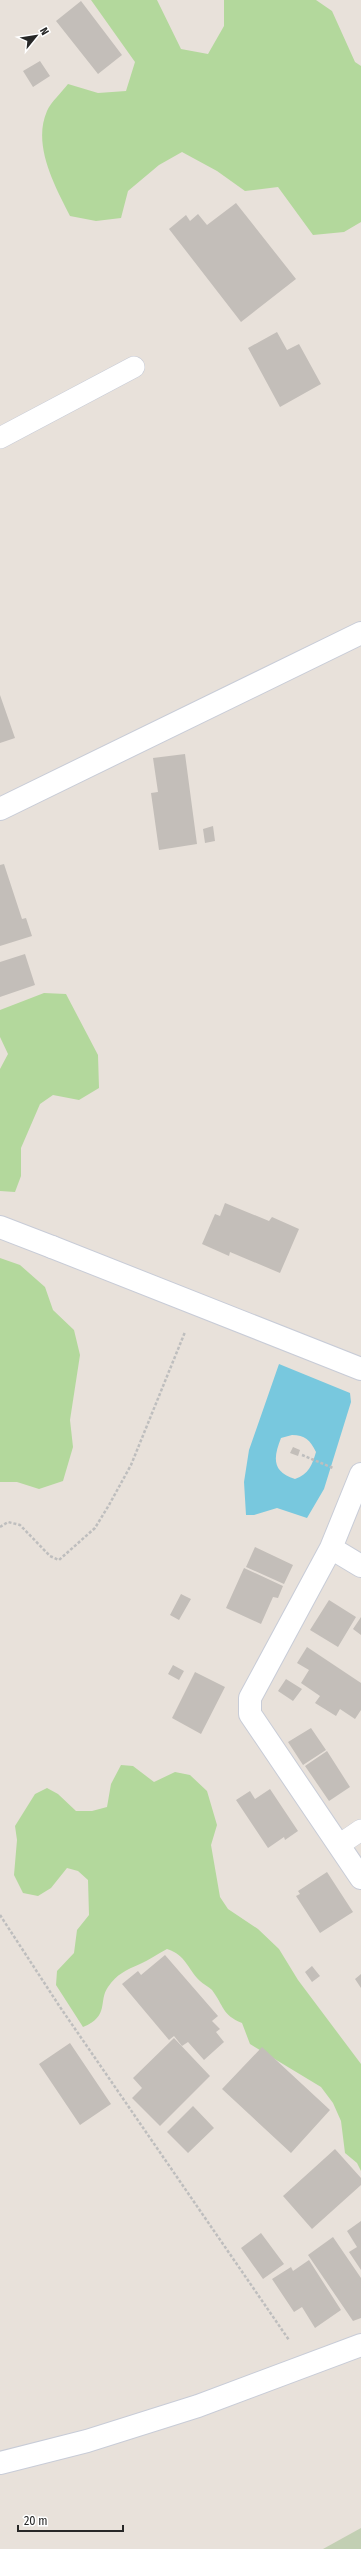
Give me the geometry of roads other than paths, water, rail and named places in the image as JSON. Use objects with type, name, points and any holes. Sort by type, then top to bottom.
[{"type":"street","points":[[0,809],[361,633]]},
{"type":"street","points":[[0,1227],[361,1369]]},
{"type":"street","points":[[361,1474],[331,1548],[250,1698],[250,1714],[361,1878]]},
{"type":"street","points":[[331,1548],[361,1566]]},
{"type":"street","points":[[0,2463],[87,2442],[198,2406],[361,2345]]},
{"type":"lane","points":[[0,438],[134,367]]},
{"type":"lane","points":[[339,1846],[361,1830]]},
{"type":"water","points":[[279,1364],[350,1393],[351,1402],[324,1489],[307,1518],[277,1508],[254,1515],[246,1515],[244,1482],[249,1450]],"holes":[[[292,1435],[307,1439],[312,1444],[316,1452],[307,1472],[295,1479],[282,1472],[276,1463],[278,1445],[281,1438]]]}]
